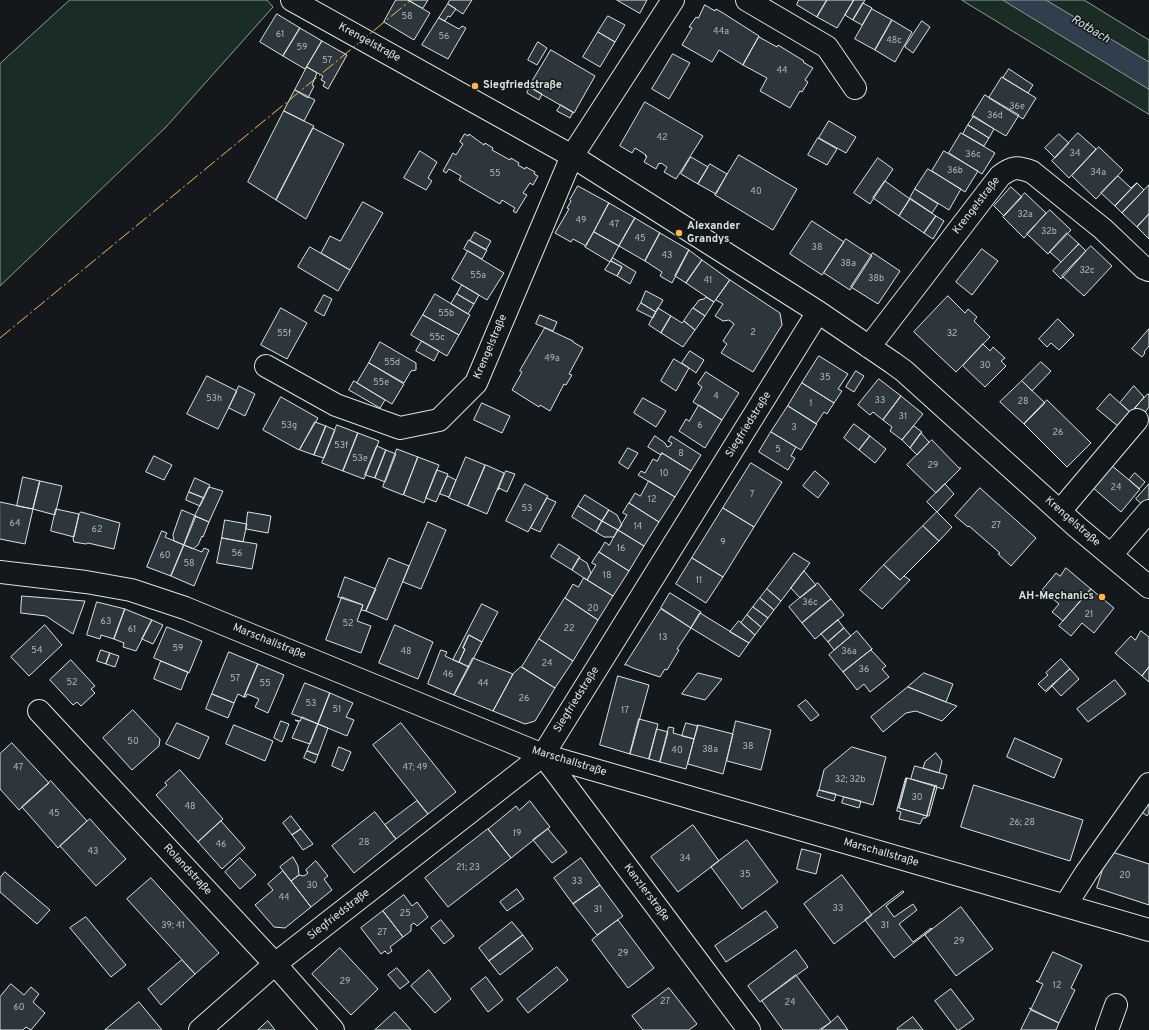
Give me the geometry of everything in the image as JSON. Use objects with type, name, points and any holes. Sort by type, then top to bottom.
[{"type":"street","name":"Krengelstraße","points":[[292,0],[572,156],[818,312],[904,371],[1060,511],[1149,587]]},
{"type":"street","name":"Krengelstraße","points":[[266,366],[336,405],[400,428],[439,420],[476,383],[572,156],[673,0]]},
{"type":"street","points":[[747,0],[827,47],[855,88]]},
{"type":"street","name":"Krengelstraße","points":[[869,347],[1000,176],[1015,167],[1032,172],[1103,229],[1144,268],[1149,270]]},
{"type":"street","name":"Siegfriedstraße","points":[[200,1030],[275,964],[543,755],[818,312]]},
{"type":"street","points":[[1060,511],[1137,420]]},
{"type":"street","points":[[1111,555],[1149,511]]},
{"type":"street","name":"Marschallstraße","points":[[0,572],[86,582],[123,589],[185,608],[543,755],[1149,930]]},
{"type":"street","name":"Rolandstraße","points":[[39,711],[275,964],[333,1030]]},
{"type":"street","name":"Kanzlerstraße","points":[[543,755],[749,1030]]},
{"type":"street","points":[[1066,906],[1086,874],[1149,784]]},
{"type":"street","points":[[1107,1030],[1116,1005]]},
{"type":"green space","points":[[70,0],[267,0],[273,7],[166,127],[0,286],[0,64]]},
{"type":"green space","points":[[962,0],[1084,0],[1149,40],[1149,114]]},
{"type":"water","name":"Rotbach","points":[[1003,0],[1046,0],[1149,62],[1149,89]]},
{"type":"building","points":[[396,0],[408,0],[430,13],[414,40],[384,22]]},
{"type":"building","points":[[408,0],[428,0],[423,8]]},
{"type":"building","points":[[450,0],[472,0],[463,14],[448,4]]},
{"type":"building","points":[[617,0],[647,0],[640,13]]},
{"type":"building","points":[[799,0],[827,0],[817,17],[797,5]]},
{"type":"building","points":[[827,0],[854,0],[837,28],[817,17]]},
{"type":"building","points":[[854,0],[865,0],[853,20],[845,15]]},
{"type":"building","points":[[863,3],[872,8],[862,25],[853,20]]},
{"type":"building","points":[[448,4],[456,9],[445,21],[439,18]]},
{"type":"building","points":[[705,5],[715,11],[716,9],[723,13],[759,36],[743,65],[719,50],[712,62],[682,45],[692,28],[689,27],[696,17],[698,18]]},
{"type":"building","points":[[872,9],[892,20],[875,50],[855,39]]},
{"type":"building","points":[[277,14],[300,28],[283,56],[260,42]]},
{"type":"building","points":[[608,16],[625,25],[615,42],[598,32]]},
{"type":"building","points":[[439,18],[459,29],[462,26],[466,28],[448,59],[422,45]]},
{"type":"building","points":[[892,20],[912,32],[895,62],[875,50]]},
{"type":"building","points":[[922,21],[930,27],[913,53],[905,47]]},
{"type":"building","points":[[300,28],[322,41],[305,69],[283,56]]},
{"type":"building","points":[[598,32],[615,42],[600,67],[583,57]]},
{"type":"building","points":[[759,37],[777,47],[778,45],[813,68],[805,80],[808,82],[802,92],[800,91],[790,108],[760,91],[767,78],[743,65]]},
{"type":"building","points":[[322,41],[347,55],[328,89],[323,86],[325,82],[321,80],[323,76],[307,67]]},
{"type":"building","points":[[538,42],[547,48],[537,65],[528,60]]},
{"type":"building","points":[[551,50],[595,76],[574,113],[529,87]]},
{"type":"building","points":[[673,54],[690,63],[669,99],[652,89]]},
{"type":"building","points":[[307,67],[317,73],[312,85],[314,86],[308,98],[295,90]]},
{"type":"building","points":[[1009,69],[1033,85],[1028,93],[1003,78]]},
{"type":"building","points":[[1002,77],[1036,98],[1023,119],[989,98]]},
{"type":"building","points":[[530,87],[542,94],[539,100],[527,93]]},
{"type":"building","points":[[295,90],[315,100],[304,121],[284,111]]},
{"type":"building","points":[[985,95],[1019,115],[1006,136],[972,116]]},
{"type":"building","points":[[645,102],[703,136],[676,179],[664,172],[667,167],[661,163],[659,163],[656,169],[644,162],[647,156],[645,156],[646,155],[635,148],[632,153],[620,146]]},
{"type":"building","points":[[561,105],[573,112],[570,118],[557,111]]},
{"type":"building","points":[[284,111],[314,126],[276,200],[248,182]]},
{"type":"building","points":[[974,116],[994,129],[989,138],[968,125]]},
{"type":"building","points":[[829,121],[856,137],[846,153],[819,138]]},
{"type":"building","points":[[968,125],[989,138],[984,146],[963,134]]},
{"type":"building","points":[[313,128],[344,144],[306,219],[276,200]]},
{"type":"building","points":[[961,133],[995,153],[982,174],[949,153]]},
{"type":"building","points":[[1078,133],[1096,149],[1069,178],[1052,161]]},
{"type":"building","points":[[465,134],[468,136],[469,134],[484,145],[485,143],[493,148],[492,150],[510,160],[511,158],[519,163],[518,165],[525,169],[526,167],[535,172],[534,174],[538,176],[533,185],[530,183],[523,193],[527,195],[516,213],[513,211],[515,208],[502,200],[500,204],[459,180],[461,176],[449,169],[446,173],[443,171],[453,153],[456,155],[463,144],[460,142]]},
{"type":"building","points":[[1059,134],[1069,143],[1055,158],[1045,148]]},
{"type":"building","points":[[818,138],[837,149],[827,165],[808,155]]},
{"type":"building","points":[[1099,147],[1123,170],[1096,199],[1072,176]]},
{"type":"building","points":[[420,151],[437,162],[428,178],[432,181],[426,190],[404,178]]},
{"type":"building","points":[[944,151],[978,171],[965,192],[932,171]]},
{"type":"building","points":[[739,155],[797,189],[773,230],[715,195]]},
{"type":"building","points":[[691,157],[708,167],[698,184],[681,174]]},
{"type":"building","points":[[878,158],[893,169],[870,204],[854,193]]},
{"type":"building","points":[[710,164],[727,174],[716,194],[698,184]]},
{"type":"building","points":[[928,169],[961,189],[949,210],[915,189]]},
{"type":"building","points":[[1118,176],[1131,188],[1137,183],[1115,206],[1101,193]]},
{"type":"building","points":[[885,181],[910,199],[899,216],[873,198]]},
{"type":"building","points":[[1137,183],[1144,190],[1122,213],[1115,206]]},
{"type":"building","points":[[1149,185],[1149,214],[1137,227],[1122,213]]},
{"type":"building","points":[[578,186],[609,203],[586,246],[573,239],[571,242],[555,233],[569,209],[567,208],[571,201],[570,200]]},
{"type":"building","points":[[1011,187],[1022,197],[1004,216],[994,206]]},
{"type":"building","points":[[915,189],[938,204],[932,213],[910,198]]},
{"type":"building","points":[[1025,193],[1046,213],[1024,238],[1003,217]]},
{"type":"building","points":[[910,199],[936,216],[924,233],[899,216]]},
{"type":"building","points":[[363,202],[383,213],[350,270],[321,253],[330,236],[340,241]]},
{"type":"building","points":[[609,203],[635,218],[619,246],[594,232]]},
{"type":"building","points":[[1050,210],[1071,230],[1048,254],[1027,234]]},
{"type":"building","points":[[1149,214],[1149,239],[1137,227]]},
{"type":"building","points":[[936,216],[944,221],[933,239],[924,233]]},
{"type":"building","points":[[635,218],[660,233],[645,261],[619,246]]},
{"type":"building","points":[[812,221],[844,242],[822,275],[790,254]]},
{"type":"building","points":[[475,232],[491,241],[486,250],[470,241]]},
{"type":"building","points":[[594,232],[619,246],[610,262],[585,247]]},
{"type":"building","points":[[660,233],[689,250],[672,283],[660,276],[662,272],[645,261]]},
{"type":"building","points":[[1067,233],[1079,244],[1061,262],[1050,252]]},
{"type":"building","points":[[846,239],[872,256],[850,290],[824,273]]},
{"type":"building","points":[[469,240],[487,250],[482,259],[464,249]]},
{"type":"building","points":[[1079,244],[1086,251],[1061,279],[1053,271]]},
{"type":"building","points":[[1091,246],[1112,266],[1084,296],[1062,276]]},
{"type":"building","points":[[310,247],[350,270],[338,291],[298,267]]},
{"type":"building","points":[[982,249],[998,261],[972,295],[956,282]]},
{"type":"building","points":[[689,250],[702,260],[686,283],[675,276]]},
{"type":"building","points":[[468,251],[504,273],[487,300],[452,279]]},
{"type":"building","points":[[873,253],[900,271],[878,304],[851,287]]},
{"type":"building","points":[[613,258],[636,272],[630,284],[617,276],[622,267],[611,261]]},
{"type":"building","points":[[702,260],[730,280],[714,302],[686,283]]},
{"type":"building","points":[[611,261],[622,267],[617,276],[605,270]]},
{"type":"building","points":[[730,280],[780,313],[782,325],[753,372],[721,353],[727,344],[723,341],[734,324],[729,320],[723,321],[715,316],[723,304],[716,300]]},
{"type":"building","points":[[462,285],[479,295],[474,304],[457,294]]},
{"type":"building","points":[[646,291],[663,300],[656,312],[641,303]]},
{"type":"building","points":[[435,294],[470,315],[459,335],[423,315]]},
{"type":"building","points":[[457,294],[474,304],[468,314],[451,304]]},
{"type":"building","points":[[324,295],[332,299],[324,316],[315,311]]},
{"type":"building","points":[[948,296],[965,313],[968,309],[977,317],[974,321],[990,337],[956,372],[914,332]]},
{"type":"building","points":[[706,297],[714,302],[705,316],[693,308],[699,300]]},
{"type":"building","points":[[641,303],[656,312],[653,318],[637,310]]},
{"type":"building","points":[[281,308],[307,323],[287,359],[261,345]]},
{"type":"building","points":[[658,308],[671,316],[661,333],[649,325]]},
{"type":"building","points":[[693,308],[705,316],[695,330],[684,321]]},
{"type":"building","points":[[423,315],[459,335],[447,356],[411,335]]},
{"type":"building","points":[[540,315],[557,322],[553,331],[536,324]]},
{"type":"building","points":[[671,316],[682,323],[684,321],[695,330],[683,347],[661,333]]},
{"type":"building","points":[[1058,319],[1074,335],[1059,350],[1051,343],[1047,347],[1039,339]]},
{"type":"building","points":[[545,328],[573,341],[583,348],[569,374],[572,375],[566,385],[564,384],[550,411],[540,405],[539,407],[512,390],[522,372],[520,371]]},
{"type":"building","points":[[1149,329],[1149,346],[1142,357],[1132,349]]},
{"type":"building","points":[[422,341],[439,351],[434,361],[416,351]]},
{"type":"building","points":[[380,342],[416,363],[416,370],[411,371],[404,383],[369,363]]},
{"type":"building","points":[[983,344],[990,351],[993,347],[1005,358],[1001,361],[1006,366],[985,387],[963,366]]},
{"type":"building","points":[[690,351],[704,360],[696,373],[682,363]]},
{"type":"building","points":[[819,356],[848,374],[838,389],[842,391],[834,403],[802,383]]},
{"type":"building","points":[[674,359],[689,368],[676,391],[661,381]]},
{"type":"building","points":[[1041,362],[1051,371],[1032,391],[1022,381]]},
{"type":"building","points":[[369,363],[404,384],[392,404],[357,383]]},
{"type":"building","points":[[856,371],[864,376],[854,392],[846,387]]},
{"type":"building","points":[[706,372],[739,393],[722,420],[693,402],[702,387],[698,384]]},
{"type":"building","points":[[207,376],[237,391],[218,429],[187,414]]},
{"type":"building","points":[[879,379],[901,396],[883,420],[873,412],[870,415],[858,405]]},
{"type":"building","points":[[354,381],[385,400],[380,408],[349,390]]},
{"type":"building","points":[[1022,381],[1045,403],[1024,424],[1000,402]]},
{"type":"building","points":[[802,383],[834,403],[827,414],[824,412],[816,424],[788,406]]},
{"type":"building","points":[[239,386],[255,394],[245,416],[229,408]]},
{"type":"building","points":[[1134,386],[1144,397],[1131,413],[1120,403]]},
{"type":"building","points":[[1110,394],[1131,413],[1119,427],[1097,409]]},
{"type":"building","points":[[1148,394],[1149,407],[1143,415],[1135,408]]},
{"type":"building","points":[[901,396],[923,414],[902,440],[890,431],[892,427],[883,420]]},
{"type":"building","points":[[281,397],[318,418],[299,450],[263,430]]},
{"type":"building","points":[[643,398],[666,411],[656,427],[634,413]]},
{"type":"building","points":[[1047,400],[1091,443],[1067,467],[1024,424]]},
{"type":"building","points":[[482,403],[510,416],[502,433],[474,420]]},
{"type":"building","points":[[699,405],[722,420],[705,448],[679,431],[686,419],[689,421]]},
{"type":"building","points":[[788,406],[817,424],[801,450],[771,432]]},
{"type":"building","points":[[315,422],[326,426],[314,455],[300,450]]},
{"type":"building","points":[[854,424],[870,436],[859,450],[844,438]]},
{"type":"building","points":[[337,425],[358,433],[343,471],[322,463]]},
{"type":"building","points":[[326,426],[335,430],[324,458],[314,455]]},
{"type":"building","points":[[914,426],[922,432],[910,448],[902,440]]},
{"type":"building","points":[[771,432],[796,447],[791,456],[795,458],[788,470],[759,452]]},
{"type":"building","points":[[358,433],[379,441],[364,479],[343,471]]},
{"type":"building","points":[[921,433],[929,442],[917,455],[910,448]]},
{"type":"building","points":[[655,436],[665,443],[667,447],[672,443],[668,441],[671,436],[701,455],[691,471],[662,453],[661,455],[648,447]]},
{"type":"building","points":[[870,436],[886,449],[875,463],[859,450]]},
{"type":"building","points":[[932,440],[959,468],[961,468],[936,493],[907,465]]},
{"type":"building","points":[[377,446],[386,450],[375,478],[365,475]]},
{"type":"building","points":[[628,448],[638,453],[628,469],[619,463]]},
{"type":"building","points":[[397,449],[418,457],[403,495],[383,487]]},
{"type":"building","points":[[386,450],[396,454],[385,482],[375,478]]},
{"type":"building","points":[[662,453],[691,471],[675,497],[638,475],[641,471],[645,473],[653,459],[657,461]]},
{"type":"building","points":[[154,456],[172,465],[164,480],[146,472]]},
{"type":"building","points":[[418,457],[439,465],[424,503],[404,495]]},
{"type":"building","points":[[466,457],[485,465],[468,506],[449,498]]},
{"type":"building","points":[[751,463],[782,482],[754,527],[723,508]]},
{"type":"building","points":[[486,465],[504,473],[487,514],[468,506]]},
{"type":"building","points":[[1111,465],[1140,489],[1121,512],[1092,487]]},
{"type":"building","points":[[437,470],[448,474],[436,502],[426,498]]},
{"type":"building","points":[[506,471],[515,474],[507,492],[499,488],[498,490]]},
{"type":"building","points":[[815,471],[829,483],[818,498],[803,486]]},
{"type":"building","points":[[1135,473],[1145,482],[1139,489],[1129,480]]},
{"type":"building","points":[[448,476],[456,480],[449,497],[440,494]]},
{"type":"building","points":[[23,477],[40,481],[33,509],[17,506]]},
{"type":"building","points":[[195,478],[210,485],[204,498],[189,492]]},
{"type":"building","points":[[40,481],[62,486],[55,515],[33,509]]},
{"type":"building","points":[[649,481],[675,497],[659,522],[629,503],[635,493],[640,496]]},
{"type":"building","points":[[525,484],[548,496],[528,532],[506,521]]},
{"type":"building","points":[[945,484],[954,494],[937,512],[927,502]]},
{"type":"building","points":[[1149,484],[1149,500],[1144,506],[1136,499]]},
{"type":"building","points":[[209,487],[223,491],[209,522],[195,516]]},
{"type":"building","points":[[980,488],[1036,538],[1011,566],[998,554],[1000,553],[955,516]]},
{"type":"building","points":[[189,492],[204,498],[200,506],[186,500]]},
{"type":"building","points":[[585,495],[609,510],[602,521],[578,506]]},
{"type":"building","points":[[547,498],[556,502],[540,532],[531,528]]},
{"type":"building","points":[[0,502],[33,509],[25,544],[0,539]]},
{"type":"building","points":[[629,503],[659,522],[644,546],[618,530],[627,515],[623,513]]},
{"type":"building","points":[[578,506],[602,521],[596,532],[572,517]]},
{"type":"building","points":[[723,508],[754,527],[723,577],[692,558]]},
{"type":"building","points":[[56,509],[79,514],[74,537],[51,531]]},
{"type":"building","points":[[182,510],[196,516],[184,545],[174,541],[173,535]]},
{"type":"building","points":[[609,510],[617,515],[622,525],[618,530],[602,521]]},
{"type":"building","points":[[81,512],[120,523],[114,549],[88,543],[74,542],[73,539],[79,514]]},
{"type":"building","points":[[248,512],[271,516],[268,533],[246,529]]},
{"type":"building","points":[[937,512],[952,527],[939,541],[923,526]]},
{"type":"building","points":[[195,516],[209,522],[203,537],[202,536],[198,545],[193,549],[184,545]]},
{"type":"building","points":[[225,520],[247,524],[243,542],[222,538]]},
{"type":"building","points":[[602,521],[618,530],[614,537],[604,537],[596,532]]},
{"type":"building","points":[[428,522],[446,530],[421,589],[403,582]]},
{"type":"building","points":[[923,526],[939,541],[900,580],[884,565]]},
{"type":"building","points":[[618,530],[644,546],[629,571],[599,552],[605,542],[609,545]]},
{"type":"building","points":[[162,531],[167,533],[165,537],[184,545],[171,576],[147,567]]},
{"type":"building","points":[[222,538],[257,544],[252,569],[217,563]]},
{"type":"building","points":[[559,544],[580,557],[572,570],[551,557]]},
{"type":"building","points":[[184,545],[202,552],[204,548],[209,550],[194,586],[171,576]]},
{"type":"building","points":[[599,552],[629,571],[613,596],[587,580],[596,565],[592,563]]},
{"type":"building","points":[[794,553],[810,563],[781,601],[767,589]]},
{"type":"building","points":[[389,558],[409,566],[387,620],[366,611]]},
{"type":"building","points":[[579,558],[587,563],[591,573],[587,580],[572,570]]},
{"type":"building","points":[[692,558],[723,577],[706,603],[676,584]]},
{"type":"building","points":[[884,565],[900,580],[904,576],[910,580],[882,609],[860,590]]},
{"type":"building","points":[[1066,568],[1091,589],[1063,621],[1052,612],[1059,604],[1042,590],[1056,573],[1060,576]]},
{"type":"building","points":[[804,571],[816,585],[800,598],[791,588]]},
{"type":"building","points":[[345,577],[376,589],[366,611],[361,610],[363,605],[338,597]]},
{"type":"building","points":[[584,578],[613,596],[598,620],[565,598],[573,584],[578,587]]},
{"type":"building","points":[[818,583],[831,599],[802,623],[789,607]]},
{"type":"building","points":[[767,589],[781,601],[774,610],[760,598]]},
{"type":"building","points":[[1091,589],[1114,608],[1094,633],[1082,623],[1071,636],[1059,626]]},
{"type":"building","points":[[670,593],[701,612],[691,628],[661,608]]},
{"type":"building","points":[[22,596],[85,601],[73,634],[46,616],[21,613]]},
{"type":"building","points":[[342,597],[363,605],[357,621],[371,626],[361,653],[326,640]]},
{"type":"building","points":[[565,598],[598,620],[573,661],[539,639]]},
{"type":"building","points":[[760,598],[774,610],[768,618],[753,607]]},
{"type":"building","points":[[831,599],[844,615],[815,639],[802,623]]},
{"type":"building","points":[[97,602],[125,609],[114,639],[101,635],[100,639],[87,635]]},
{"type":"building","points":[[482,604],[498,612],[482,642],[469,635],[459,662],[453,660]]},
{"type":"building","points":[[753,607],[768,618],[761,627],[747,615]]},
{"type":"building","points":[[125,609],[152,620],[136,651],[123,647],[124,643],[114,639]]},
{"type":"building","points":[[661,609],[691,628],[677,649],[679,650],[667,670],[665,669],[660,677],[625,665]]},
{"type":"building","points":[[700,613],[749,643],[739,657],[691,628]]},
{"type":"building","points":[[747,615],[761,627],[755,635],[741,623]]},
{"type":"building","points":[[152,620],[163,625],[153,644],[142,639]]},
{"type":"building","points":[[838,620],[844,628],[828,642],[821,634]]},
{"type":"building","points":[[739,621],[755,635],[749,643],[730,632]]},
{"type":"building","points":[[45,625],[62,645],[29,676],[11,657]]},
{"type":"building","points":[[395,625],[433,642],[418,679],[379,663]]},
{"type":"building","points":[[167,627],[202,641],[189,673],[154,658]]},
{"type":"building","points":[[844,628],[851,636],[834,650],[828,642]]},
{"type":"building","points":[[857,631],[872,649],[843,672],[829,655]]},
{"type":"building","points":[[1141,631],[1149,637],[1149,667],[1142,676],[1115,653],[1131,636],[1135,640]]},
{"type":"building","points":[[469,635],[482,642],[469,667],[459,662]]},
{"type":"building","points":[[539,639],[573,661],[555,688],[522,667]]},
{"type":"building","points":[[872,649],[871,650],[886,666],[882,669],[889,677],[870,692],[864,684],[857,690],[843,672]]},
{"type":"building","points":[[101,650],[110,653],[106,664],[97,661]]},
{"type":"building","points":[[441,650],[447,652],[445,656],[469,667],[454,695],[428,684]]},
{"type":"building","points":[[229,652],[258,664],[244,697],[238,694],[234,703],[212,694]]},
{"type":"building","points":[[110,653],[119,656],[115,667],[106,664]]},
{"type":"building","points":[[473,658],[513,674],[493,711],[454,695]]},
{"type":"building","points":[[1061,659],[1070,669],[1045,691],[1038,684],[1048,675],[1046,673]]},
{"type":"building","points":[[71,660],[95,686],[91,689],[95,693],[81,706],[77,702],[73,705],[50,680]]},
{"type":"building","points":[[161,661],[188,672],[181,690],[154,679]]},
{"type":"building","points":[[258,664],[284,675],[268,713],[255,707],[259,699],[247,694],[246,697],[244,697]]},
{"type":"building","points":[[521,667],[555,688],[535,721],[525,724],[493,711],[513,674]]},
{"type":"building","points":[[1149,667],[1149,682],[1142,676]]},
{"type":"building","points":[[1070,669],[1079,679],[1061,696],[1052,686]]},
{"type":"building","points":[[698,673],[722,679],[705,700],[682,694]]},
{"type":"building","points":[[924,673],[953,684],[946,702],[908,687]]},
{"type":"building","points":[[618,676],[649,685],[630,754],[600,745]]},
{"type":"building","points":[[1115,680],[1126,694],[1088,722],[1077,709]]},
{"type":"building","points":[[305,683],[330,693],[318,724],[292,714]]},
{"type":"building","points":[[908,687],[957,706],[942,721],[916,711],[906,713],[883,732],[871,717]]},
{"type":"building","points":[[330,693],[353,703],[346,717],[354,720],[347,736],[318,724]]},
{"type":"building","points":[[212,694],[234,703],[228,718],[206,709]]},
{"type":"building","points":[[806,700],[819,715],[811,721],[798,706]]},
{"type":"building","points":[[133,710],[160,739],[159,746],[132,770],[103,738]]},
{"type":"building","points":[[302,717],[318,724],[310,744],[292,738],[299,722],[295,720],[300,721]]},
{"type":"building","points":[[639,719],[658,724],[649,759],[630,754]]},
{"type":"building","points":[[281,721],[289,724],[282,742],[274,738]]},
{"type":"building","points":[[736,721],[771,730],[761,770],[727,761]]},
{"type":"building","points":[[177,723],[209,737],[199,759],[166,744]]},
{"type":"building","points":[[401,723],[456,792],[428,814],[373,745]]},
{"type":"building","points":[[686,723],[698,726],[694,739],[682,736]]},
{"type":"building","points":[[318,724],[328,728],[318,755],[307,751]]},
{"type":"building","points":[[234,725],[273,741],[265,761],[226,744]]},
{"type":"building","points":[[698,725],[733,734],[723,774],[688,764]]},
{"type":"building","points":[[669,727],[674,728],[673,733],[694,739],[686,769],[660,762]]},
{"type":"building","points":[[657,729],[668,732],[660,762],[649,759]]},
{"type":"building","points":[[1015,738],[1062,759],[1054,778],[1007,757]]},
{"type":"building","points":[[12,743],[49,783],[19,810],[0,789],[0,754]]},
{"type":"building","points":[[339,747],[351,752],[343,771],[332,766]]},
{"type":"building","points":[[852,747],[886,757],[873,805],[819,790],[824,770]]},
{"type":"building","points":[[307,751],[318,755],[315,763],[304,758]]},
{"type":"building","points":[[936,753],[942,761],[939,773],[923,768],[925,762]]},
{"type":"building","points":[[915,766],[947,775],[943,789],[911,779]]},
{"type":"building","points":[[180,770],[223,819],[198,842],[156,795],[167,785],[165,783]]},
{"type":"building","points":[[906,778],[899,808],[927,816],[926,818],[923,818],[920,824],[899,819],[901,812],[897,811]]},
{"type":"building","points":[[907,778],[937,786],[935,786],[927,816],[899,808]]},
{"type":"building","points":[[51,781],[87,821],[58,848],[22,807]]},
{"type":"building","points":[[974,785],[1083,820],[1070,861],[961,827]]},
{"type":"building","points":[[935,786],[937,787],[929,816],[927,816]]},
{"type":"building","points":[[819,790],[836,794],[834,801],[817,796]]},
{"type":"building","points":[[1149,794],[1149,813],[1147,816],[1138,809]]},
{"type":"building","points":[[844,797],[861,801],[859,808],[842,803]]},
{"type":"building","points":[[417,801],[428,814],[396,839],[385,825]]},
{"type":"building","points":[[530,801],[550,827],[511,858],[488,829],[516,806],[519,810]]},
{"type":"building","points":[[375,812],[396,839],[354,873],[332,846]]},
{"type":"building","points":[[291,816],[301,829],[292,835],[283,823]]},
{"type":"building","points":[[90,819],[126,859],[96,886],[60,846]]},
{"type":"building","points":[[221,821],[245,848],[222,869],[198,842]]},
{"type":"building","points":[[693,825],[719,861],[678,892],[651,857]]},
{"type":"building","points":[[301,829],[313,844],[303,850],[292,835]]},
{"type":"building","points":[[488,829],[511,858],[448,907],[425,878]]},
{"type":"building","points":[[548,829],[567,852],[552,863],[533,840]]},
{"type":"building","points":[[747,840],[778,882],[742,909],[711,867]]},
{"type":"building","points":[[802,849],[821,854],[816,874],[797,869]]},
{"type":"building","points":[[1109,851],[1149,864],[1149,905],[1097,888]]},
{"type":"building","points":[[293,857],[298,866],[299,875],[291,881],[280,867]]},
{"type":"building","points":[[240,858],[256,875],[240,889],[225,872]]},
{"type":"building","points":[[581,858],[600,885],[573,904],[554,878]]},
{"type":"building","points":[[316,861],[328,876],[324,879],[332,890],[311,907],[291,881],[299,875],[304,876],[308,873],[306,870]]},
{"type":"building","points":[[283,871],[311,907],[285,928],[274,927],[255,905],[273,890],[268,884]]},
{"type":"building","points":[[5,872],[50,910],[37,924],[0,892],[0,878]]},
{"type":"building","points":[[842,875],[872,915],[834,944],[804,904]]},
{"type":"building","points":[[151,878],[219,953],[195,974],[127,899]]},
{"type":"building","points":[[600,885],[623,916],[597,935],[573,904]]},
{"type":"building","points":[[517,889],[524,899],[507,911],[500,902]]},
{"type":"building","points":[[903,891],[904,892],[886,906],[894,917],[913,904],[917,910],[899,924],[913,942],[931,928],[932,929],[894,958],[865,920]]},
{"type":"building","points":[[404,895],[412,906],[417,902],[428,917],[417,926],[414,923],[411,925],[411,931],[403,937],[383,911]]},
{"type":"building","points":[[961,907],[993,949],[956,976],[925,935]]},
{"type":"building","points":[[383,911],[403,937],[390,947],[392,951],[388,954],[385,951],[381,954],[361,928]]},
{"type":"building","points":[[766,911],[778,927],[726,962],[715,946]]},
{"type":"building","points":[[86,917],[126,965],[111,977],[70,928]]},
{"type":"building","points":[[441,920],[454,936],[444,944],[431,928]]},
{"type":"building","points":[[618,920],[654,968],[628,988],[592,940]]},
{"type":"building","points":[[512,922],[523,935],[489,961],[479,948]]},
{"type":"building","points":[[523,935],[533,949],[500,975],[489,961]]},
{"type":"building","points":[[340,948],[378,989],[351,1015],[312,974]]},
{"type":"building","points":[[796,950],[808,967],[760,1002],[748,986]]},
{"type":"building","points":[[1053,952],[1082,965],[1071,988],[1075,990],[1059,1023],[1031,1009],[1043,984],[1036,981],[1038,981]]},
{"type":"building","points":[[182,960],[195,974],[161,1005],[148,989]]},
{"type":"building","points":[[557,967],[568,980],[528,1013],[517,999]]},
{"type":"building","points":[[397,968],[409,982],[400,989],[388,975]]},
{"type":"building","points":[[429,970],[451,999],[435,1013],[411,986]]},
{"type":"building","points":[[796,975],[831,1022],[819,1030],[783,1030],[762,1001]]},
{"type":"building","points":[[486,977],[503,1000],[488,1012],[471,989]]},
{"type":"building","points":[[11,984],[24,995],[31,987],[39,994],[33,1002],[45,1013],[31,1030],[26,1027],[23,1030],[0,1030],[0,997]]},
{"type":"building","points":[[669,988],[697,1024],[689,1030],[643,1030],[632,1016]]},
{"type":"building","points":[[951,989],[974,1019],[959,1030],[957,1030],[935,1001]]},
{"type":"building","points":[[139,1002],[162,1030],[105,1030]]},
{"type":"building","points":[[1031,1010],[1059,1023],[1056,1030],[1021,1030]]},
{"type":"building","points":[[395,1012],[411,1030],[375,1030]]},
{"type":"building","points":[[838,1016],[848,1030],[821,1030],[831,1022]]},
{"type":"building","points":[[913,1017],[923,1030],[897,1029]]},
{"type":"building","points":[[268,1021],[275,1030],[258,1030]]},
{"type":"power","points":[[0,338],[411,0]]},
{"type":"place","name":"Siegfriedstraße","points":[[475,86]]},
{"type":"place","name":"Alexander Grandys","points":[[679,233]]},
{"type":"place","name":"AH-Mechanics","points":[[1102,597]]}]
